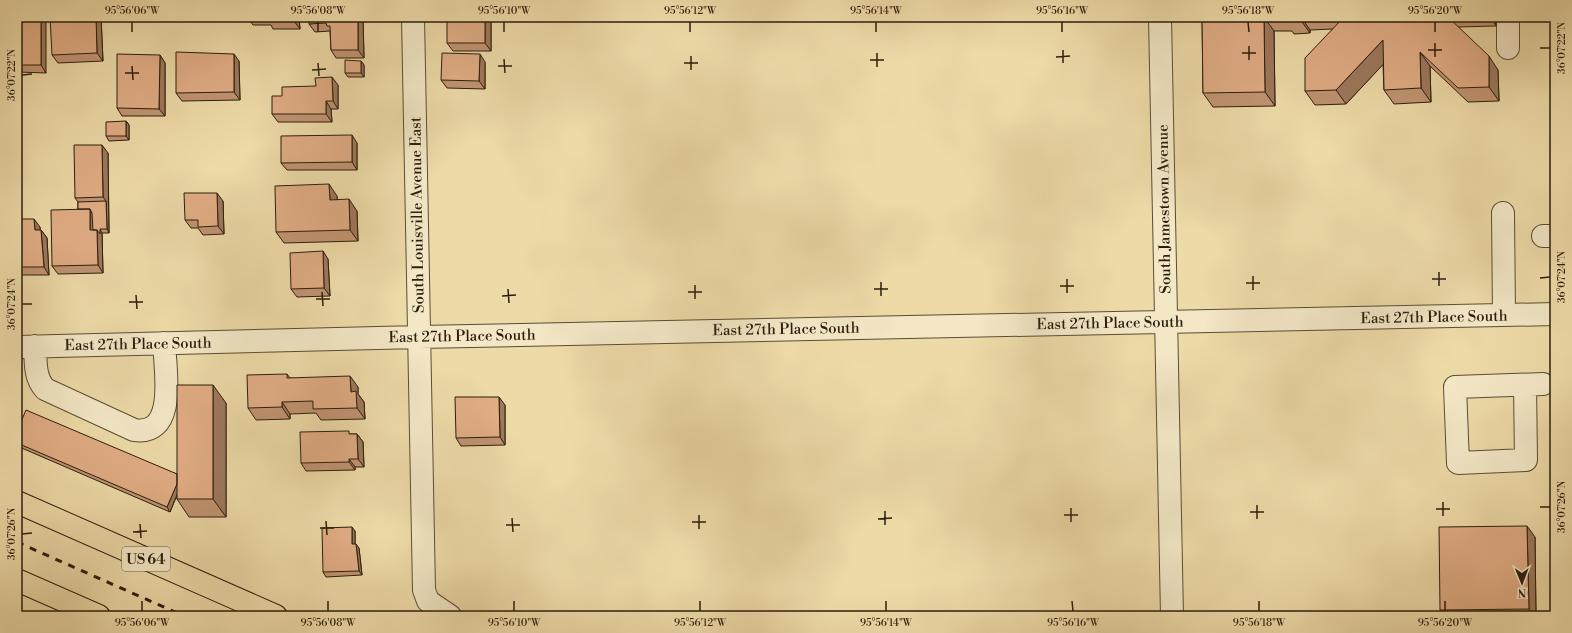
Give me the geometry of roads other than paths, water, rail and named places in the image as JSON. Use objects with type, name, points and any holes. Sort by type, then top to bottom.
[{"type":"highway","name":"US 64","points":[[17,502],[276,616]]},
{"type":"highway","points":[[17,580],[99,616]]},
{"type":"street","name":"South Louisville Avenue East","points":[[413,17],[424,590],[428,601],[450,616]]},
{"type":"street","name":"South Jamestown Avenue","points":[[1160,17],[1172,616]]},
{"type":"street","points":[[1508,17],[1508,48]]},
{"type":"street","points":[[1503,213],[1504,315]]},
{"type":"street","name":"East 27th Place South","points":[[26,346],[1555,314]]},
{"type":"street","points":[[26,346],[40,383],[45,389],[134,430],[143,431],[152,428],[160,422],[164,410],[166,389],[164,343]]},
{"type":"street","points":[[1534,385],[1526,460],[1458,463],[1455,387],[1534,385]]},
{"type":"railway","points":[[17,542],[184,616]]}]
